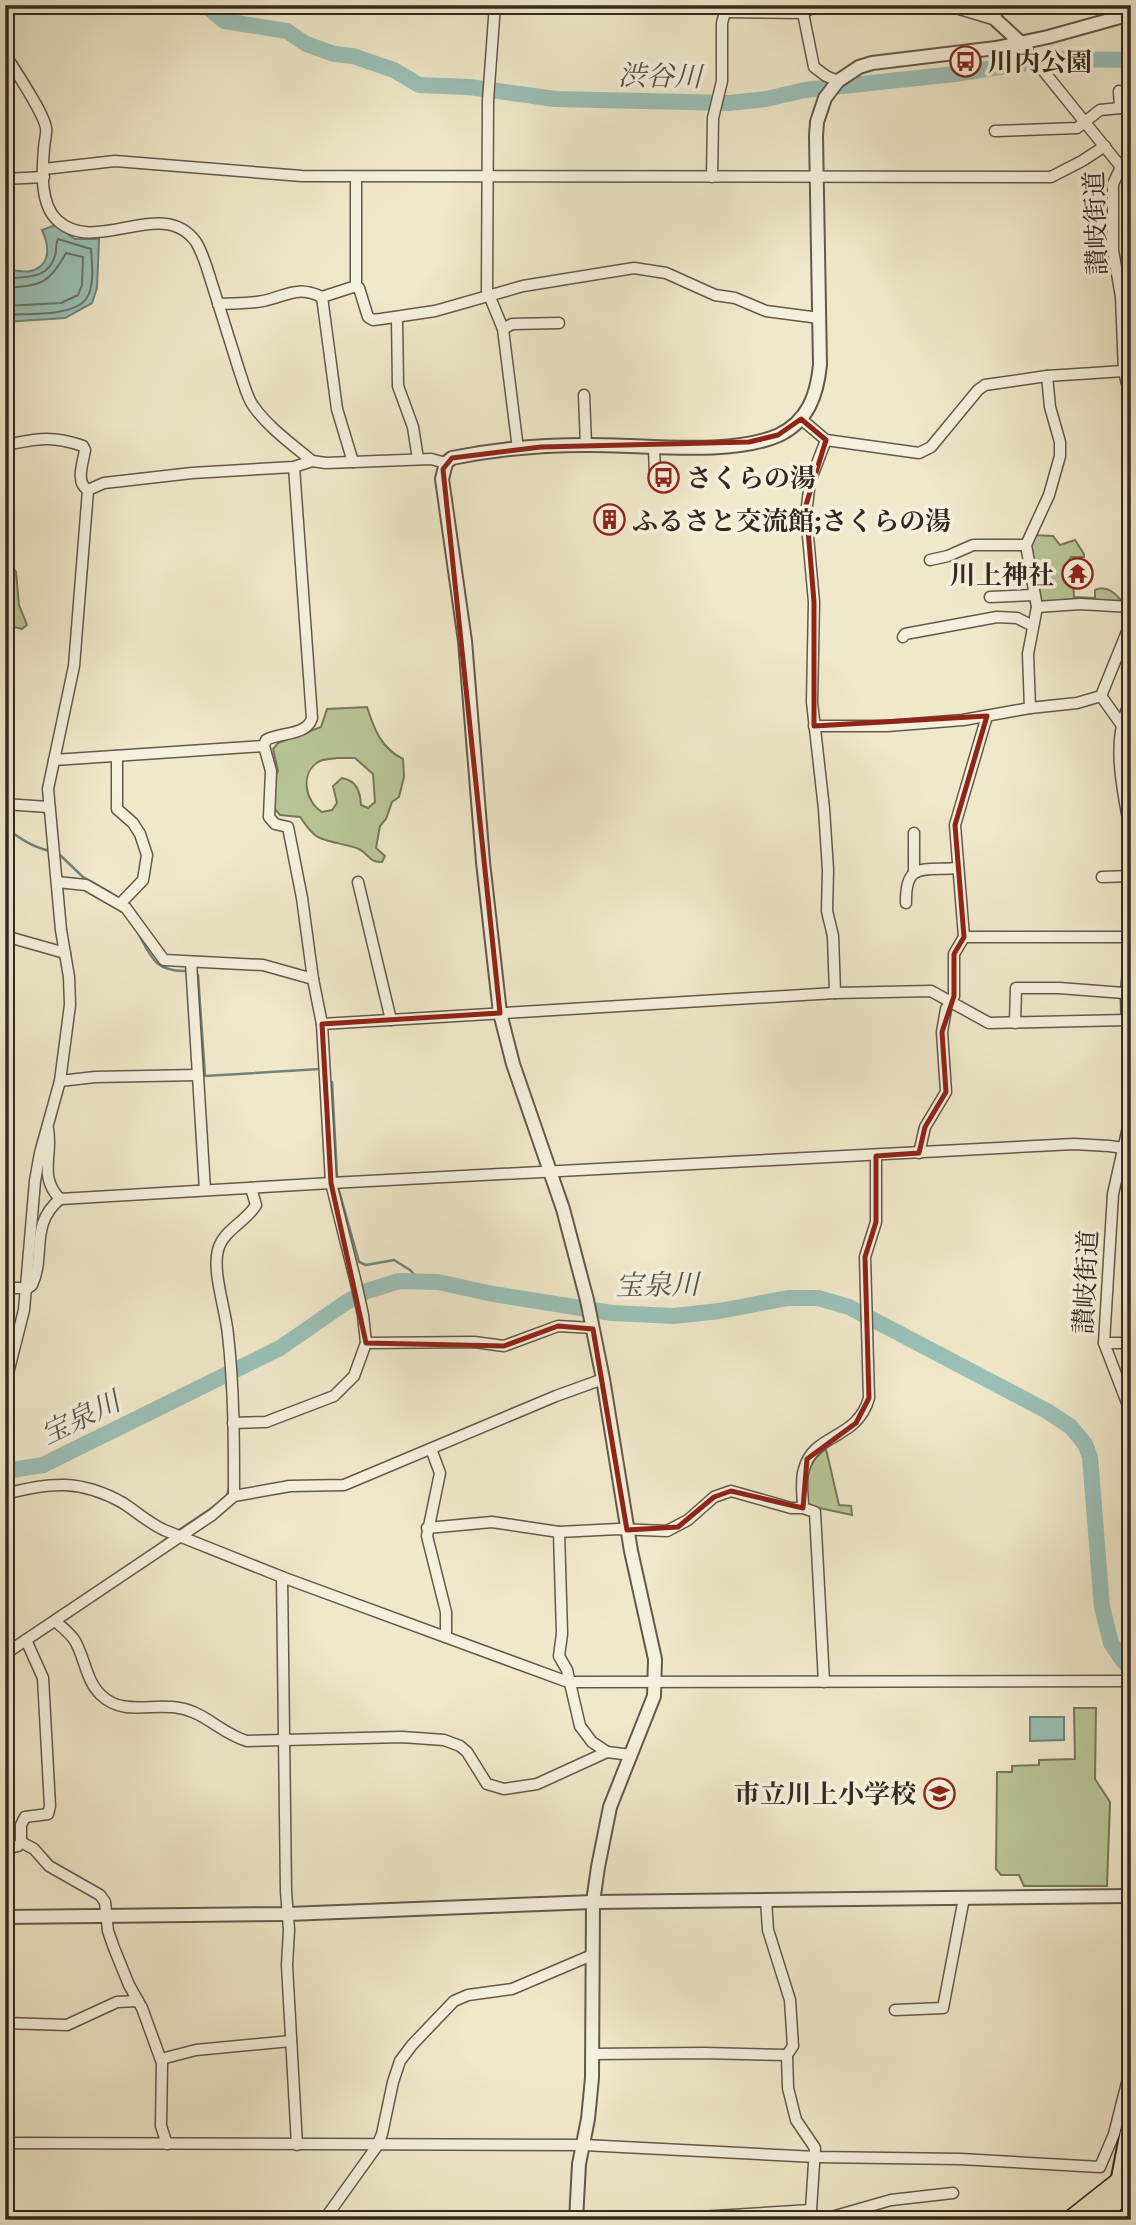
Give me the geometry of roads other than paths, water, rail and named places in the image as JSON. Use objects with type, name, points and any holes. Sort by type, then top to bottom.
[{"type":"highway","points":[[1093,2220],[1112,2212],[1131,2171]]},
{"type":"highway","points":[[1069,2220],[1124,2187]]},
{"type":"main road","points":[[1124,2187],[1130,2124]]},
{"type":"street","points":[[495,5],[488,100],[489,297],[503,329],[518,449]]},
{"type":"street","points":[[712,177],[712,128],[722,81],[723,9],[803,13],[817,5]]},
{"type":"street","points":[[946,5],[996,20],[1001,31],[1001,41],[996,48]]},
{"type":"street","name":"讃岐街道","points":[[990,5],[996,20],[1024,47],[1121,167],[1113,184],[1113,237],[1121,298],[1124,371],[1131,401]]},
{"type":"street","points":[[803,13],[814,66],[826,76],[838,81]]},
{"type":"street","points":[[576,2220],[578,2172],[590,2108],[593,1902],[605,1825],[650,1710],[656,1683],[653,1646],[627,1530],[603,1380],[575,1248],[513,1064],[500,1013],[483,862],[465,641],[442,479],[446,463],[452,458],[518,449],[586,445],[703,447],[750,442],[778,435],[801,419],[810,408],[818,383],[817,122],[825,98],[838,81],[872,63],[1024,47],[1131,14]]},
{"type":"street","points":[[5,54],[47,128],[44,173],[46,202],[52,215],[61,224],[74,230],[94,233],[158,223],[185,232],[199,247],[253,407],[313,461]]},
{"type":"street","points":[[995,131],[1077,128],[1100,110],[1125,107],[1119,91]]},
{"type":"street","points":[[5,179],[100,162],[134,161],[276,175],[356,177],[1051,177],[1105,146]]},
{"type":"street","points":[[1121,167],[1131,175]]},
{"type":"street","points":[[356,177],[356,286],[368,317],[373,320],[424,314],[523,286],[634,268],[666,274],[715,295],[735,298],[766,311],[819,318]]},
{"type":"street","points":[[218,304],[264,301],[299,291],[322,297],[356,286]]},
{"type":"street","points":[[322,297],[337,409],[353,462]]},
{"type":"street","points":[[397,318],[398,386],[413,428],[418,459]]},
{"type":"street","points":[[503,329],[512,324],[559,323]]},
{"type":"street","points":[[801,419],[826,440],[919,453],[931,447],[978,390],[992,383],[1124,371]]},
{"type":"street","points":[[1030,708],[1028,654],[1037,607],[1026,545],[1049,495],[1060,456],[1048,376]]},
{"type":"street","points":[[584,395],[586,445]]},
{"type":"street","points":[[5,445],[47,437],[60,438],[83,446],[85,450],[81,482],[88,490]]},
{"type":"street","points":[[826,440],[810,482],[806,505],[815,609],[812,702],[824,809],[828,870],[827,911],[833,936],[835,993]]},
{"type":"street","points":[[654,447],[654,478]]},
{"type":"street","points":[[88,490],[104,483],[192,473],[294,467],[313,461],[431,459],[446,463]]},
{"type":"street","points":[[233,1423],[266,1422],[292,1410],[327,1400],[342,1390],[354,1376],[366,1343],[356,1283],[331,1183],[322,1024],[313,979],[309,934],[288,827],[275,824],[269,817],[271,771],[264,746],[266,740],[307,727],[312,718],[294,467]]},
{"type":"street","points":[[5,1385],[28,1288],[35,1181],[60,1081],[70,1005],[48,789],[74,666],[88,490]]},
{"type":"street","points":[[930,560],[948,556],[973,545],[1026,545]]},
{"type":"street","points":[[990,597],[1034,595]]},
{"type":"street","points":[[1037,607],[1095,604],[1131,607]]},
{"type":"street","points":[[903,637],[919,629],[997,617],[1017,618],[1033,626]]},
{"type":"street","points":[[1101,696],[1131,622]]},
{"type":"street","points":[[814,726],[887,726],[987,716],[1077,703],[1101,696]]},
{"type":"street","points":[[1101,696],[1121,724]]},
{"type":"street","points":[[1131,702],[1121,724],[1131,836]]},
{"type":"street","points":[[919,1153],[925,1127],[946,1092],[942,1032],[946,1009],[954,996],[954,954],[964,937],[954,825],[987,716]]},
{"type":"street","points":[[54,760],[264,746]]},
{"type":"street","points":[[117,756],[117,809],[133,823],[146,847],[143,880],[120,905]]},
{"type":"street","points":[[5,804],[48,807]]},
{"type":"street","points":[[914,833],[914,872]]},
{"type":"street","points":[[906,903],[906,886],[914,872],[958,867]]},
{"type":"street","points":[[1102,877],[1131,876]]},
{"type":"street","points":[[57,882],[86,885],[120,905],[131,913],[159,956],[170,961],[262,965],[313,979]]},
{"type":"street","points":[[358,882],[391,1020]]},
{"type":"street","points":[[5,936],[65,953]]},
{"type":"street","points":[[964,937],[1131,937]]},
{"type":"street","points":[[1131,954],[1124,993],[1131,1043]]},
{"type":"street","points":[[191,961],[205,1190]]},
{"type":"street","points":[[1015,1023],[1016,988],[1124,993]]},
{"type":"street","points":[[322,1024],[920,990],[930,991],[951,1001],[989,1023],[1126,1020]]},
{"type":"street","points":[[60,1081],[95,1077],[198,1075]]},
{"type":"street","name":"讃岐街道","points":[[1131,1114],[1127,1149],[1113,1194],[1104,1343],[1129,1408],[1131,1449]]},
{"type":"street","points":[[47,1126],[50,1141],[48,1180],[52,1191],[60,1199]]},
{"type":"street","points":[[28,1288],[34,1280],[43,1220],[50,1208],[60,1199],[1074,1144],[1127,1149]]},
{"type":"street","points":[[803,1508],[802,1475],[807,1459],[821,1445],[850,1429],[862,1417],[869,1398],[865,1257],[876,1222],[876,1156]]},
{"type":"street","points":[[234,1496],[231,1359],[218,1250],[222,1241],[252,1212],[271,1186]]},
{"type":"street","points":[[251,1188],[256,1205]]},
{"type":"street","points":[[5,1288],[28,1288]]},
{"type":"street","points":[[366,1343],[474,1342],[504,1346],[558,1326],[592,1324]]},
{"type":"street","points":[[1104,1343],[1131,1343]]},
{"type":"street","points":[[5,1654],[212,1515],[234,1496],[301,1485],[338,1486],[556,1396],[603,1380]]},
{"type":"street","points":[[431,1449],[440,1474],[427,1536],[446,1612],[446,1637]]},
{"type":"street","points":[[5,1494],[54,1483],[80,1486],[120,1502],[152,1524],[178,1536],[568,1682],[1127,1680]]},
{"type":"street","points":[[427,1528],[492,1522],[559,1532],[656,1532],[678,1527],[714,1497],[724,1492],[737,1491],[791,1508],[815,1512],[824,1682]]},
{"type":"street","points":[[559,1532],[562,1634],[559,1656],[567,1670],[580,1727],[592,1742],[607,1752],[631,1755]]},
{"type":"street","points":[[282,1577],[287,1965],[297,2145]]},
{"type":"street","points":[[56,1622],[76,1642],[93,1685],[112,1704],[180,1708],[198,1714],[228,1734],[247,1741],[402,1737],[444,1740],[467,1752],[487,1784],[503,1789],[537,1784],[607,1752]]},
{"type":"street","points":[[5,1850],[18,1846],[21,1842],[24,1817],[48,1814],[50,1806],[43,1678],[26,1640]]},
{"type":"street","points":[[21,1842],[34,1849],[49,1866],[100,1895],[105,1902],[108,1931],[114,1948],[161,2059],[161,2126],[167,2144]]},
{"type":"street","points":[[5,1917],[288,1914],[593,1902],[1131,1896]]},
{"type":"street","points":[[895,2010],[943,2008],[964,1898]]},
{"type":"street","points":[[651,2220],[813,2215],[815,2148],[794,2115],[788,2088],[788,2055],[793,2046],[789,2000],[768,1930],[765,1900]]},
{"type":"street","points":[[324,2220],[377,2146],[400,2061],[454,2001],[468,1995],[512,1989],[592,1955]]},
{"type":"street","points":[[5,2023],[67,2025],[117,2002],[138,2001]]},
{"type":"street","points":[[161,2059],[196,2050],[291,2041]]},
{"type":"street","points":[[592,2054],[788,2055]]},
{"type":"street","points":[[5,2143],[584,2145],[816,2157],[960,2159],[1100,2167],[1114,2134],[1131,2067]]},
{"type":"street","points":[[821,2220],[891,2200],[953,2193]]},
{"type":"water","points":[[55,225],[75,239],[99,239],[97,288],[92,303],[65,318],[5,322],[5,276],[14,270],[31,271],[43,264],[47,248],[42,230]]},
{"type":"water","points":[[1030,1717],[1064,1717],[1064,1740],[1030,1741]]},
{"type":"waterway","name":"渋谷川","points":[[205,5],[224,21],[287,31],[306,44],[394,70],[419,85],[469,87],[555,99],[729,103],[766,99],[805,90],[955,74],[1052,59],[1131,60]]},
{"type":"waterway","points":[[5,827],[26,842],[50,851]]},
{"type":"waterway","points":[[60,855],[83,877],[111,893]]},
{"type":"waterway","points":[[136,929],[149,954],[159,965],[175,971],[186,971],[189,975]]},
{"type":"waterway","points":[[195,975],[198,975],[205,1076],[320,1069]]},
{"type":"waterway","points":[[332,1082],[337,1176]]},
{"type":"waterway","points":[[338,1187],[359,1262],[366,1265],[394,1260],[410,1270],[420,1281]]},
{"type":"waterway","name":"宝泉川","points":[[5,1471],[43,1465],[280,1348],[367,1291],[399,1281],[438,1282],[493,1294],[612,1313],[674,1316],[788,1298],[818,1298],[849,1307],[1047,1411],[1071,1427],[1085,1444],[1090,1457],[1102,1607],[1111,1643],[1123,1661],[1131,1667]]},
{"type":"waterway","points":[[226,1374],[228,1401]]},
{"type":"waterway","points":[[176,1532],[222,1501],[229,1488]]},
{"type":"waterway","points":[[152,1550],[166,1539]]},
{"type":"place","name":"川内公園","points":[[965,61]]},
{"type":"place","name":"さくらの湯","points":[[663,477]]},
{"type":"place","name":"ふるさと交流館;さくらの湯","points":[[609,520]]},
{"type":"place","name":"川上神社","points":[[1077,574]]},
{"type":"place","name":"市立川上小学校","points":[[939,1793]]}]
